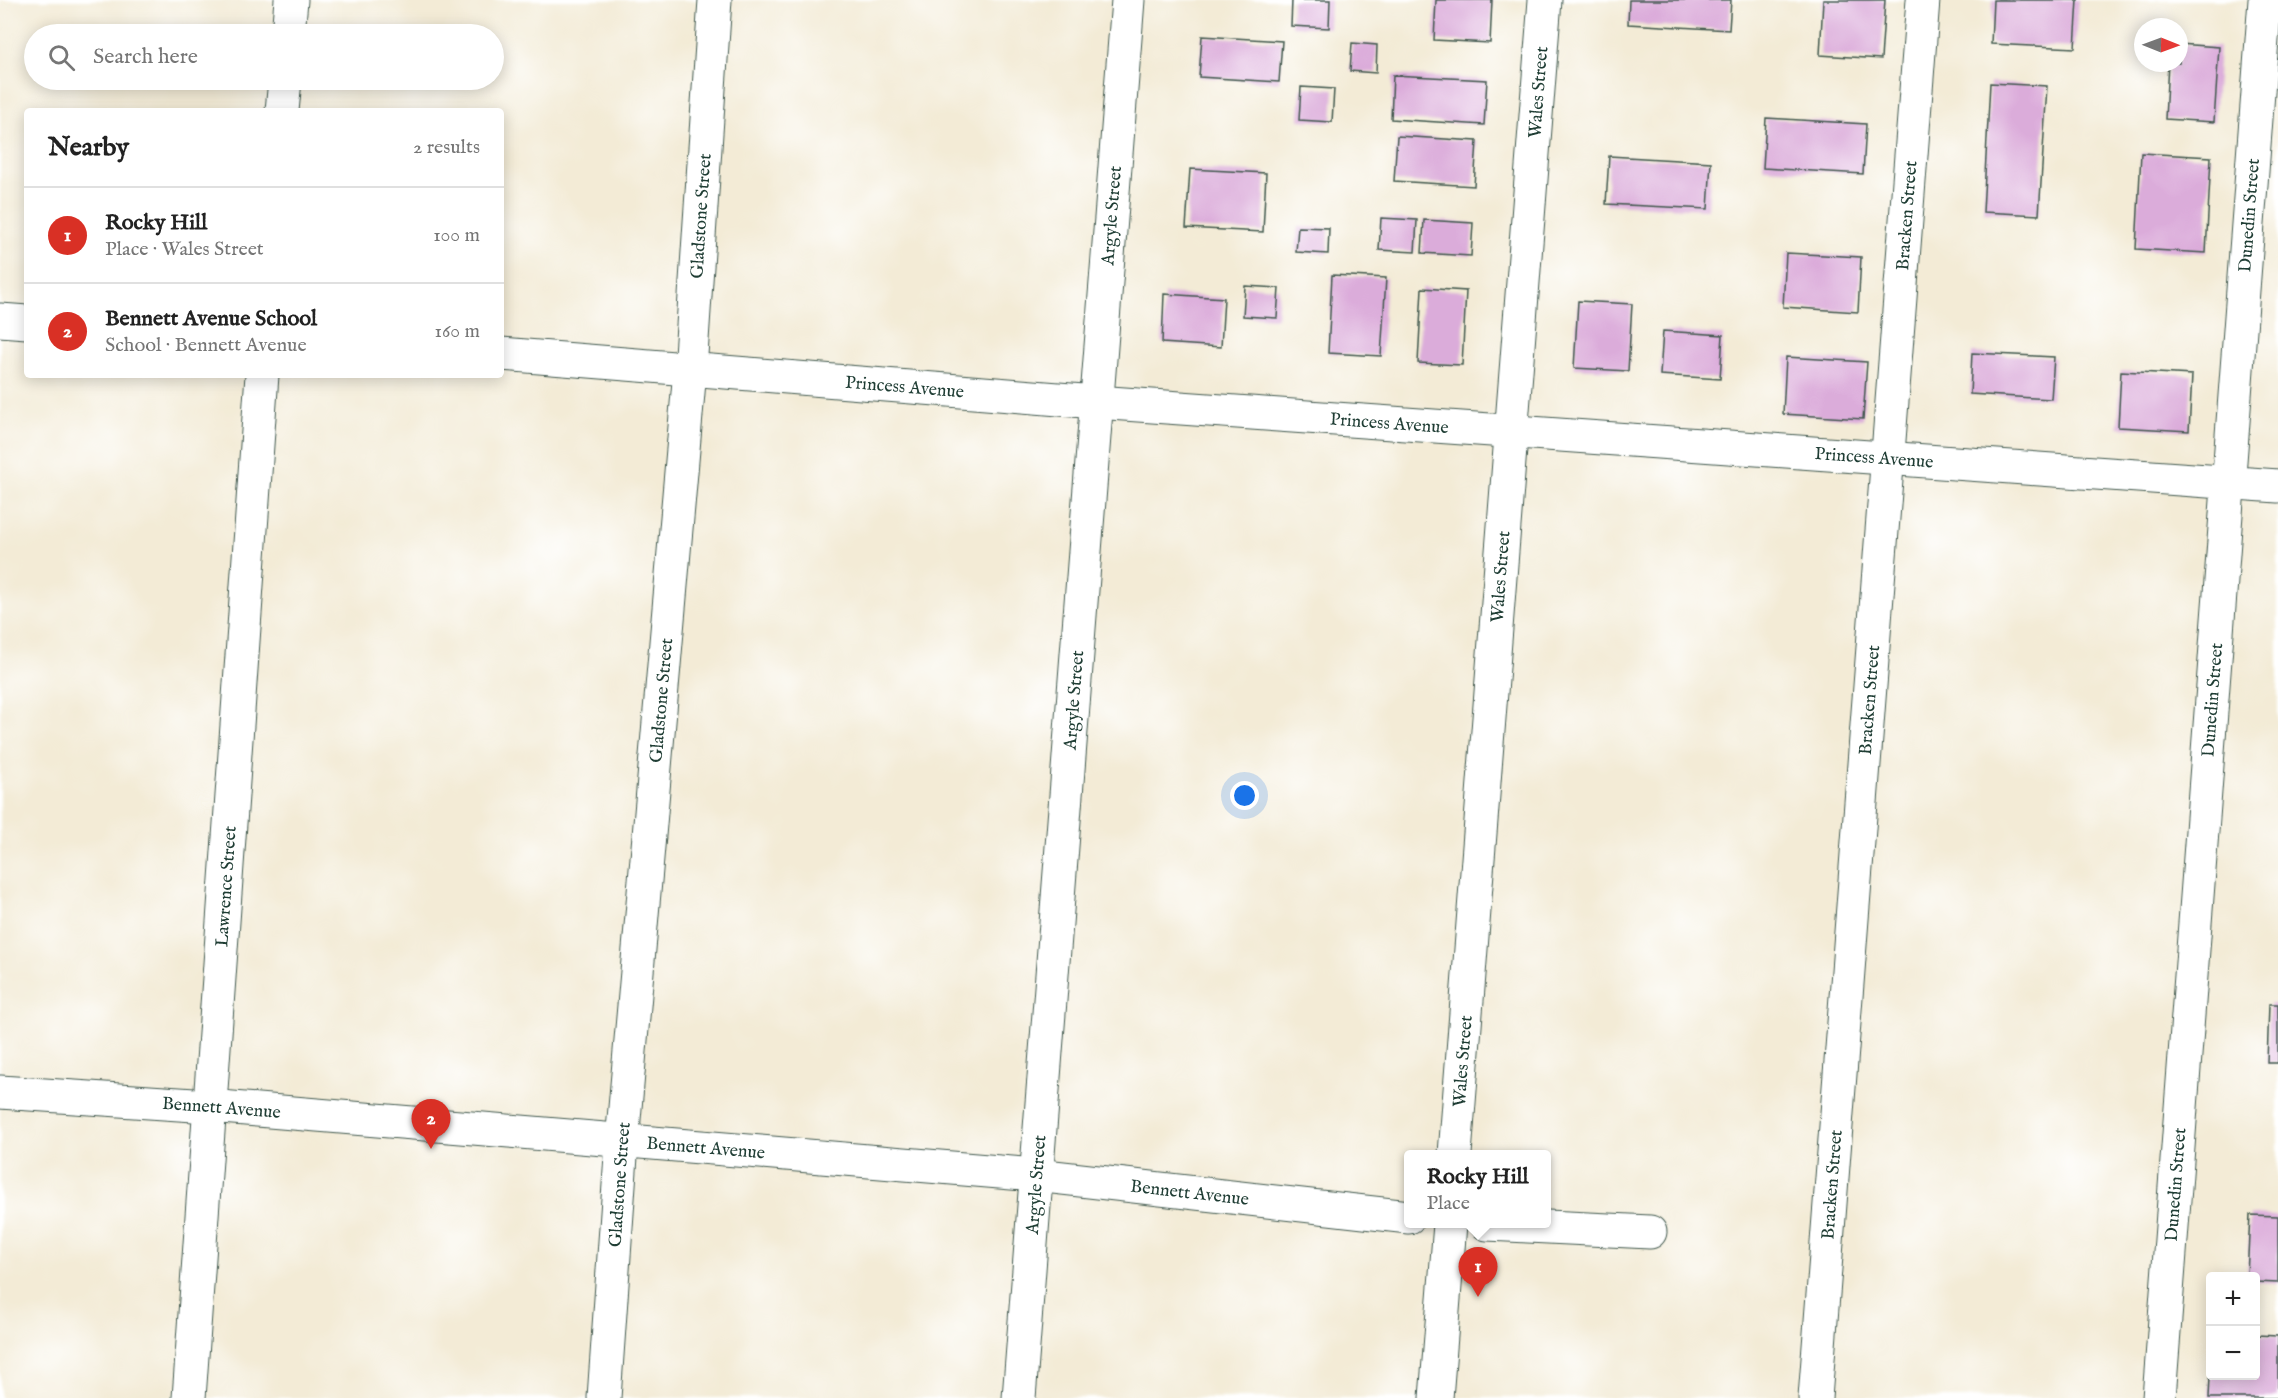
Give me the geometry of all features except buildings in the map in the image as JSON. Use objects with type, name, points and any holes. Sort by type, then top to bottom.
[{"type":"street","points":[[289,24],[291,0]]},
{"type":"street","name":"Gladstone Street","points":[[604,1398],[622,1142],[690,370],[715,0]]},
{"type":"street","name":"Argyle Street","points":[[1019,1398],[1128,0]]},
{"type":"street","name":"Wales Street","points":[[1455,1150],[1545,0]]},
{"type":"street","name":"Bracken Street","points":[[1815,1398],[1923,0]]},
{"type":"street","name":"Dunedin Street","points":[[2158,1398],[2265,0]]},
{"type":"street","points":[[282,108],[284,90]]},
{"type":"street","points":[[0,320],[24,322]]},
{"type":"street","name":"Princess Avenue","points":[[504,354],[1096,402],[2278,486]]},
{"type":"street","name":"Lawrence Street","points":[[189,1398],[262,378]]},
{"type":"street","name":"Bennett Avenue","points":[[0,1092],[209,1106],[1036,1175],[1404,1216]]},
{"type":"street","points":[[1551,1227],[1650,1232]]},
{"type":"street","points":[[1436,1398],[1450,1228]]},
{"type":"place","name":"Bennett Avenue School","points":[[431,1149]]},
{"type":"place","name":"Rocky Hill","points":[[1478,1297]]}]
